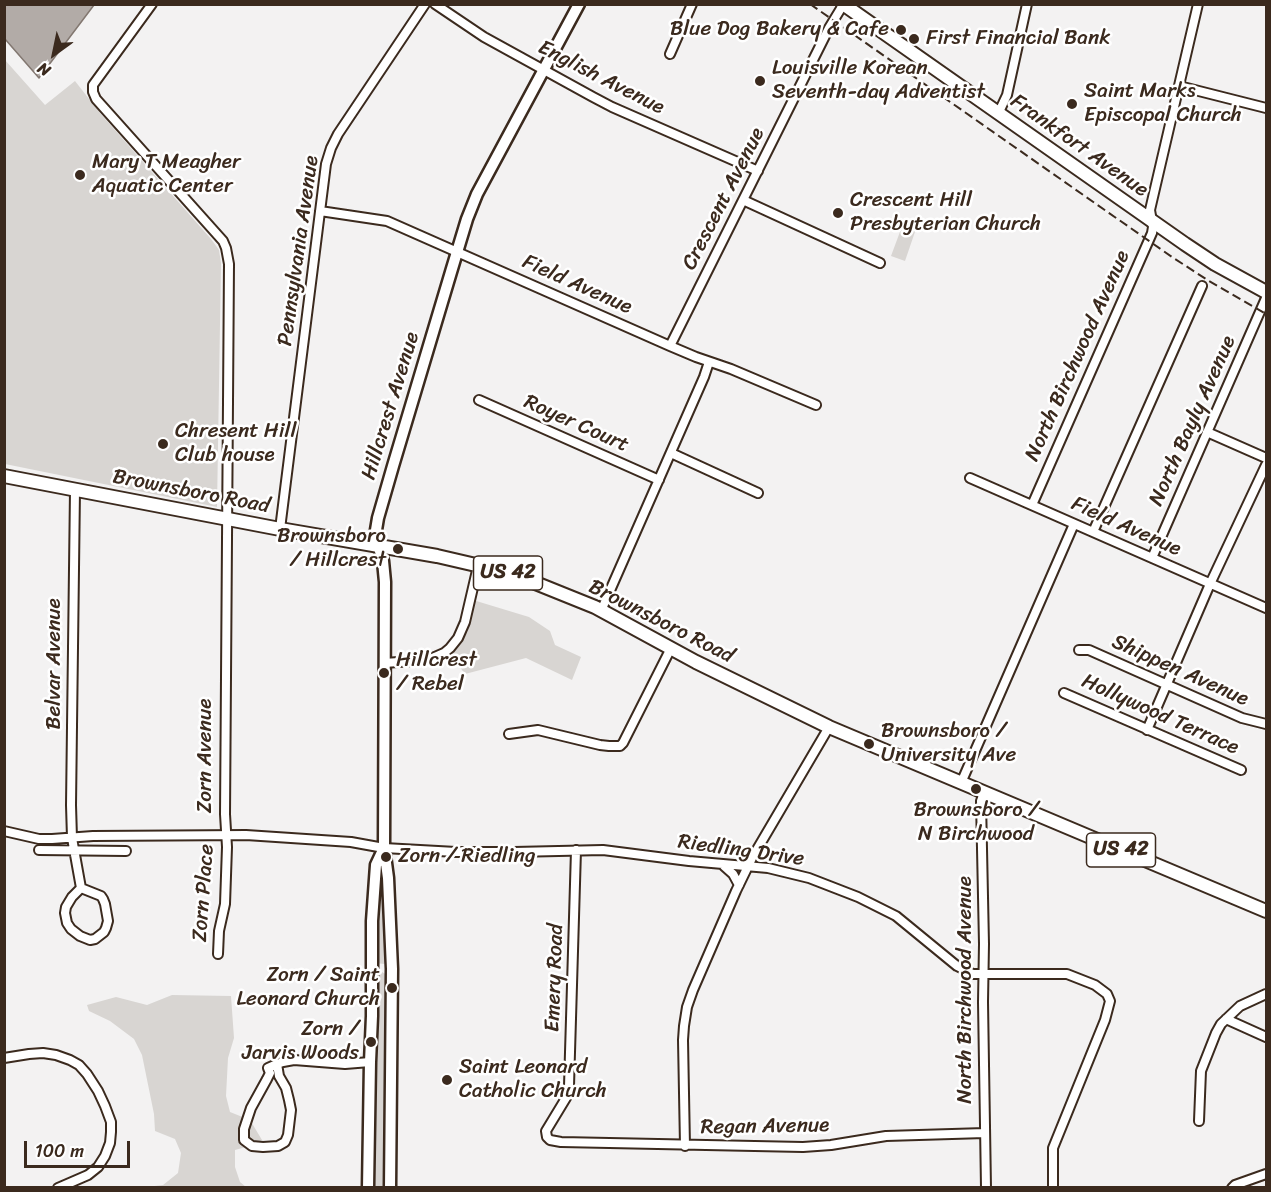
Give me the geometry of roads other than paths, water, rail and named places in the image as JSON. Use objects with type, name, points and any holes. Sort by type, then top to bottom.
[{"type":"main road","name":"Hillcrest Avenue","points":[[384,848],[385,582],[384,561],[378,546],[376,531],[378,518],[467,219],[477,194],[579,4]]},
{"type":"main road","name":"Frankfort Avenue","points":[[843,4],[1215,264],[1266,292]]},
{"type":"main road","name":"Brownsboro Road","points":[[4,476],[280,529],[437,556],[523,578],[601,611],[829,727],[1266,911]]},
{"type":"main road","points":[[368,1188],[372,921],[376,865],[384,848]]},
{"type":"main road","points":[[384,848],[388,878],[392,969],[390,1188]]},
{"type":"street","name":"Zorn Avenue","points":[[152,4],[93,85],[93,92],[218,234],[226,248],[229,264],[226,835],[351,842],[384,848]]},
{"type":"street","name":"Pennsylvania Avenue","points":[[280,529],[320,211],[331,148],[425,4]]},
{"type":"street","name":"English Avenue","points":[[435,4],[484,37],[612,107],[758,171]]},
{"type":"street","points":[[670,54],[692,4]]},
{"type":"street","name":"Crescent Avenue","points":[[670,346],[843,4]]},
{"type":"street","points":[[998,114],[1007,95],[1027,4]]},
{"type":"street","name":"North Birchwood Avenue","points":[[1032,505],[1152,233],[1150,210],[1198,4]]},
{"type":"street","points":[[1179,86],[1266,108]]},
{"type":"street","points":[[743,200],[880,263]]},
{"type":"street","name":"Field Avenue","points":[[320,211],[387,221],[670,346],[816,405]]},
{"type":"street","points":[[1093,532],[1202,286]]},
{"type":"street","name":"North Bayly Avenue","points":[[1152,558],[1266,298]]},
{"type":"street","points":[[601,611],[710,362]]},
{"type":"street","name":"Royer Court","points":[[479,400],[659,480]]},
{"type":"street","points":[[1207,432],[1266,458]]},
{"type":"street","points":[[671,453],[758,493]]},
{"type":"street","points":[[1147,730],[1210,584],[1266,465]]},
{"type":"street","name":"Field Avenue","points":[[970,478],[1266,608]]},
{"type":"street","name":"Belvar Avenue","points":[[75,490],[71,805],[72,838],[81,888]]},
{"type":"street","points":[[961,783],[1074,524]]},
{"type":"street","points":[[384,663],[428,660],[450,648],[458,638],[465,622],[478,566]]},
{"type":"street","points":[[509,734],[538,730],[600,745],[620,746],[671,648]]},
{"type":"street","name":"Shippen Avenue","points":[[1079,650],[1089,650],[1242,718],[1266,724]]},
{"type":"street","name":"Hollywood Terrace","points":[[1065,693],[1241,770]]},
{"type":"street","points":[[686,1146],[683,1040],[687,1007],[739,885],[829,727]]},
{"type":"street","name":"North Birchwood Avenue","points":[[984,793],[981,801],[986,1188]]},
{"type":"street","points":[[4,831],[39,838],[226,835]]},
{"type":"street","name":"Zorn Place","points":[[218,954],[219,931],[226,892],[226,835]]},
{"type":"street","name":"Riedling Drive","points":[[384,848],[468,852],[603,850],[748,868],[768,868],[797,874],[858,897],[896,916],[957,966],[973,974],[1067,974],[1101,989],[1109,998],[1105,1020],[1053,1148],[1053,1188]]},
{"type":"street","points":[[39,850],[126,851]]},
{"type":"street","name":"Emery Road","points":[[547,1137],[548,1126],[566,1098],[569,1086],[576,850]]},
{"type":"street","points":[[723,865],[733,874],[739,885]]},
{"type":"street","points":[[81,888],[100,896],[105,904],[108,921],[104,932],[95,939],[90,940],[80,936],[71,930],[67,923],[66,908],[81,888]]},
{"type":"street","points":[[1199,1121],[1202,1071],[1216,1033],[1226,1019],[1240,1006],[1266,994]]},
{"type":"street","points":[[1226,1019],[1266,1037]]},
{"type":"street","points":[[4,1058],[37,1053],[70,1060],[79,1065],[87,1074],[105,1106],[111,1122],[111,1132],[105,1156],[98,1167],[88,1174],[58,1188]]},
{"type":"street","points":[[277,1064],[291,1110],[288,1135],[285,1142],[278,1146],[252,1146],[244,1140],[244,1129],[270,1073],[268,1068],[277,1064],[294,1060],[345,1064],[369,1062]]},
{"type":"street","name":"Regan Avenue","points":[[547,1137],[554,1142],[561,1143],[803,1147],[886,1136],[985,1133]]},
{"type":"street","points":[[1232,1188],[1266,1174]]},
{"type":"railway","points":[[810,4],[1172,257],[1266,314]]},
{"type":"place","name":"Blue Dog Bakery & Cafe","points":[[901,30]]},
{"type":"place","name":"First Financial Bank","points":[[914,39]]},
{"type":"place","name":"Louisville Korean Seventh-day Adventist","points":[[760,81]]},
{"type":"place","name":"Saint Marks Episcopal Church","points":[[1072,104]]},
{"type":"place","name":"Mary T Meagher Aquatic Center","points":[[80,175]]},
{"type":"place","name":"Crescent Hill Presbyterian Church","points":[[838,213]]},
{"type":"place","name":"Chresent Hill Club house","points":[[163,444]]},
{"type":"place","name":"Brownsboro / Hillcrest","points":[[398,549]]},
{"type":"place","name":"Hillcrest / Rebel","points":[[384,673]]},
{"type":"place","name":"Brownsboro / University Ave","points":[[869,744]]},
{"type":"place","name":"Brownsboro / N Birchwood","points":[[976,789]]},
{"type":"place","name":"Zorn / Riedling","points":[[386,857]]},
{"type":"place","name":"Zorn / Saint Leonard Church","points":[[392,988]]},
{"type":"place","name":"Zorn / Jarvis Woods","points":[[371,1042]]},
{"type":"place","name":"Saint Leonard Catholic Church","points":[[447,1080]]}]
